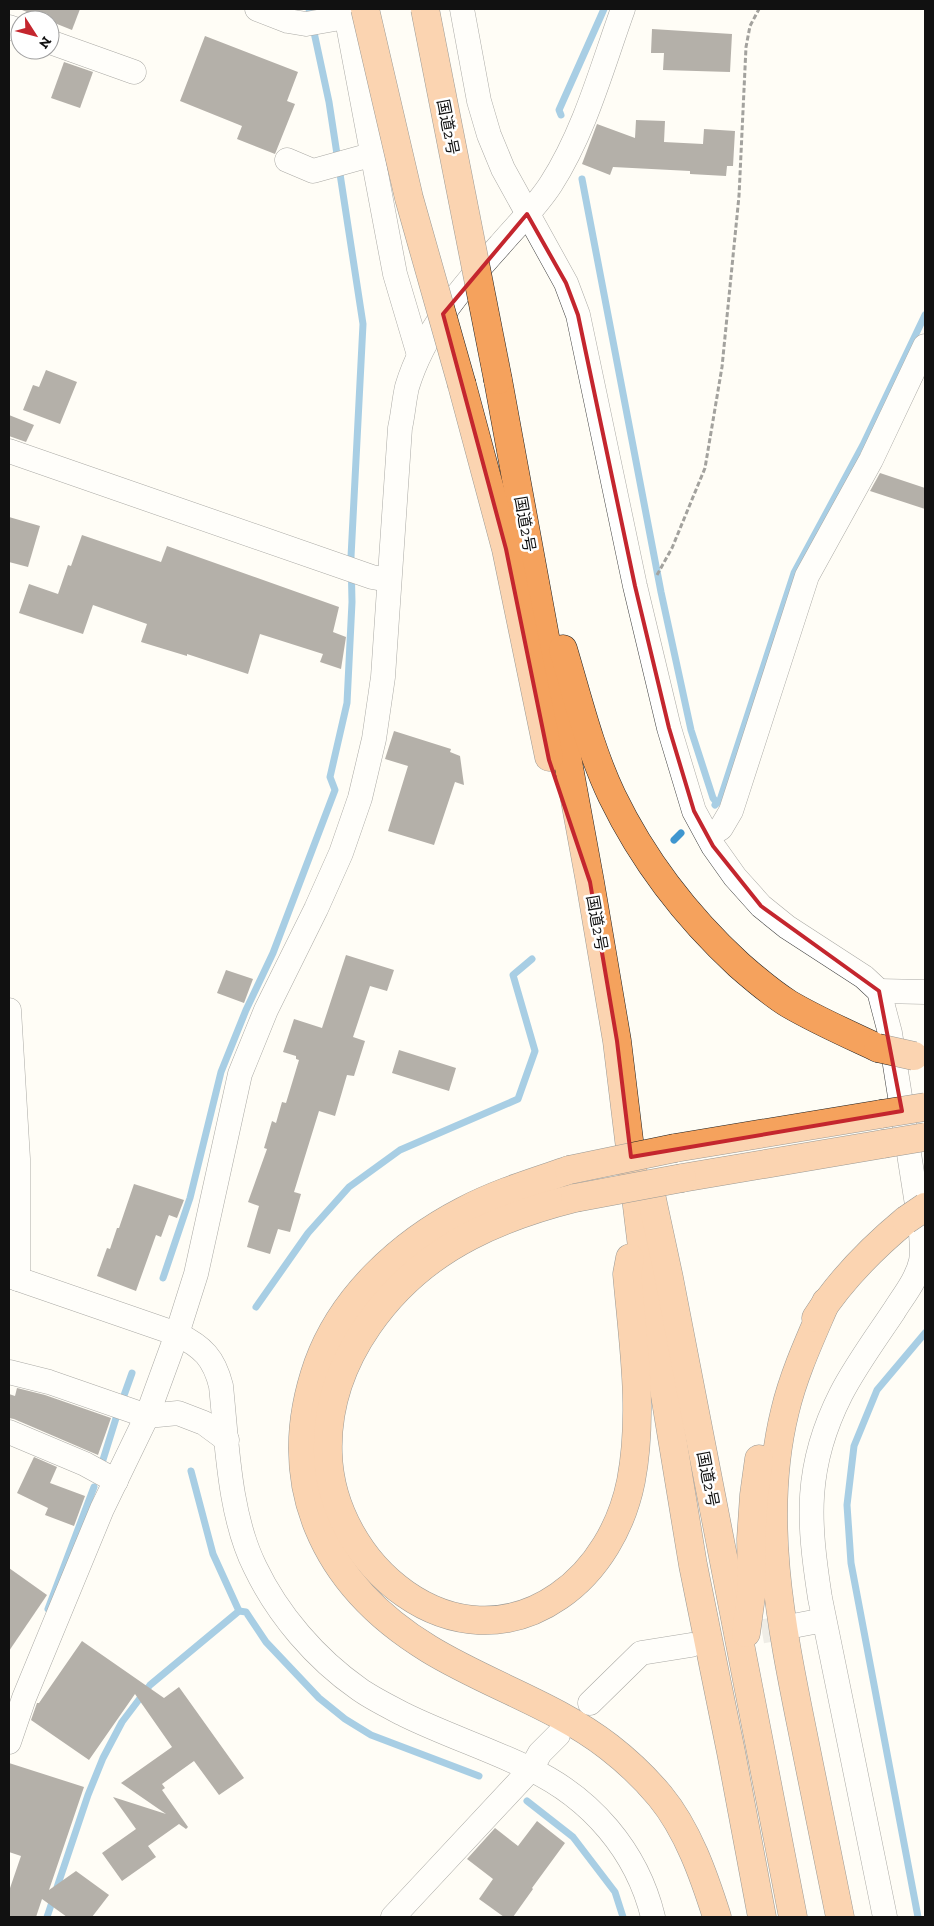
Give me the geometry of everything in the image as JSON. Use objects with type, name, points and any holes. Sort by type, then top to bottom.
[{"type":"highway","name":"国道2号","points":[[425,9],[521,502],[617,1041],[669,1278],[794,1917]]},
{"type":"highway","points":[[352,11],[409,198],[462,385],[506,549],[549,760],[590,882]]},
{"type":"highway","points":[[521,502],[596,758],[625,822],[673,895],[700,926],[755,979],[788,1003],[820,1021],[878,1048],[920,1057]]},
{"type":"highway","name":"国道2号","points":[[617,1041],[646,1280],[692,1555],[762,1917]]},
{"type":"highway","points":[[717,1917],[696,1859],[679,1825],[660,1796],[611,1749],[586,1730],[555,1712],[429,1649],[378,1611],[339,1566],[323,1539],[311,1512],[305,1482],[302,1450],[304,1419],[311,1386],[323,1352],[339,1321],[358,1295],[382,1269],[408,1246],[464,1210],[496,1196],[569,1170],[674,1148],[925,1107]]},
{"type":"highway","points":[[638,1215],[627,1274],[636,1396],[636,1446],[630,1482],[620,1517],[606,1544],[590,1568],[571,1587],[550,1602],[527,1613],[497,1619],[469,1619],[443,1614],[419,1603],[398,1589],[376,1570],[358,1545],[341,1515],[332,1485],[328,1452],[331,1418],[339,1382],[353,1350],[370,1322],[385,1303],[414,1274],[440,1253],[469,1236],[499,1222],[538,1208],[575,1198],[925,1137]]},
{"type":"highway","points":[[743,1656],[752,1589],[754,1495],[760,1456],[770,1416],[785,1375],[826,1302],[850,1272],[877,1244],[916,1213]]},
{"type":"highway","points":[[826,1302],[798,1370],[785,1411],[777,1453],[773,1496],[773,1526],[776,1576],[783,1626],[840,1917]]},
{"type":"highway","points":[[660,1796],[685,1850],[702,1917]]},
{"type":"street","points":[[257,9],[288,21],[313,23],[352,11],[395,274],[419,355]]},
{"type":"street","points":[[462,9],[480,101],[489,135],[503,169],[566,283],[578,315],[635,586],[668,728],[694,811],[735,877],[761,906],[787,927],[864,977],[879,991],[890,1033],[922,1230],[923,1260],[913,1281],[841,1395],[824,1435],[813,1473],[810,1511],[812,1547],[824,1620],[886,1917]]},
{"type":"street","points":[[9,1742],[24,1698],[102,1509],[147,1416],[177,1334],[196,1274],[240,1074],[266,1010],[316,909],[341,853],[360,798],[374,740],[383,677],[400,428],[407,388],[419,355],[435,326],[456,296],[550,185],[568,154],[582,123],[624,9]]},
{"type":"street","points":[[60,46],[134,72]]},
{"type":"street","points":[[287,160],[313,171],[374,154]]},
{"type":"street","points":[[708,836],[721,828],[731,811],[807,576],[871,460],[925,346]]},
{"type":"street","points":[[9,451],[351,570],[389,580]]},
{"type":"street","points":[[879,991],[925,992]]},
{"type":"street","points":[[9,1010],[18,1158],[13,1278],[177,1334],[191,1341],[207,1354],[217,1368],[222,1386],[236,1510],[244,1538],[254,1566],[293,1627],[334,1669],[378,1701],[424,1724],[531,1769],[577,1796],[607,1826],[631,1860],[648,1896],[653,1917]]},
{"type":"street","points":[[9,1372],[49,1382],[147,1416],[178,1413],[204,1423],[227,1440]]},
{"type":"street","points":[[9,1432],[85,1464],[116,1481]]},
{"type":"street","points":[[798,1625],[824,1620]]},
{"type":"street","points":[[590,1703],[641,1653],[690,1644]]},
{"type":"street","points":[[393,1917],[531,1769],[540,1753],[558,1735]]},
{"type":"path","points":[[659,573],[672,548],[705,468],[722,367],[740,196],[746,47],[750,26],[759,9]]},
{"type":"highlighted area","points":[[527,214],[566,283],[578,315],[635,586],[669,728],[694,811],[713,846],[761,906],[879,991],[902,1111],[631,1157],[617,1041],[590,882],[549,760],[506,549],[443,314]]},
{"type":"building","points":[[80,9],[72,30],[60,25],[60,10],[22,10]]},
{"type":"building","points":[[652,29],[732,34],[730,72],[663,70],[664,53],[651,53]]},
{"type":"building","points":[[205,36],[298,72],[287,101],[295,104],[275,154],[237,139],[242,126],[180,101]]},
{"type":"building","points":[[64,62],[93,72],[80,108],[51,98]]},
{"type":"building","points":[[636,120],[665,121],[664,142],[703,144],[704,129],[735,131],[733,166],[727,166],[726,176],[690,174],[690,171],[613,167],[610,175],[582,164],[597,124],[635,138]]},
{"type":"building","points":[[46,370],[77,382],[60,424],[23,410],[33,385],[39,387]]},
{"type":"building","points":[[9,415],[34,425],[26,442],[9,436]]},
{"type":"building","points":[[880,473],[925,488],[925,509],[870,491]]},
{"type":"building","points":[[9,517],[40,526],[28,567],[9,562]]},
{"type":"building","points":[[82,535],[161,562],[167,546],[339,607],[333,632],[346,637],[341,669],[320,662],[323,654],[260,634],[248,674],[187,654],[187,656],[141,642],[147,624],[93,605],[83,634],[19,613],[29,584],[58,594],[68,565],[71,566]]},
{"type":"building","points":[[394,731],[451,749],[450,752],[460,756],[464,785],[455,782],[434,845],[388,831],[408,766],[385,759]]},
{"type":"building","points":[[346,955],[394,970],[387,991],[370,986],[353,1037],[365,1041],[354,1076],[347,1075],[335,1116],[319,1111],[294,1192],[301,1194],[290,1232],[278,1229],[270,1254],[247,1247],[259,1206],[248,1202],[267,1149],[264,1148],[272,1121],[276,1123],[282,1102],[286,1103],[299,1060],[296,1059],[296,1056],[283,1052],[294,1019],[322,1028]]},
{"type":"building","points":[[226,970],[253,979],[244,1003],[217,993]]},
{"type":"building","points":[[399,1050],[456,1068],[449,1091],[392,1073]]},
{"type":"building","points":[[134,1184],[184,1200],[177,1218],[169,1215],[161,1237],[156,1235],[136,1291],[97,1276],[107,1248],[110,1249],[117,1228],[119,1228]]},
{"type":"building","points":[[17,1388],[45,1395],[111,1418],[98,1455],[9,1418],[9,1394],[15,1396]]},
{"type":"building","points":[[34,1457],[57,1467],[50,1483],[85,1496],[74,1526],[45,1515],[48,1508],[17,1493]]},
{"type":"building","points":[[9,1568],[47,1595],[9,1651]]},
{"type":"building","points":[[82,1641],[164,1698],[179,1687],[244,1778],[219,1795],[194,1761],[162,1784],[165,1788],[162,1790],[188,1827],[186,1829],[179,1824],[148,1846],[156,1857],[122,1881],[102,1853],[136,1829],[113,1797],[166,1814],[121,1783],[172,1747],[135,1694],[89,1760],[31,1720],[37,1703],[39,1703]]},
{"type":"building","points":[[9,1763],[84,1787],[49,1890],[76,1871],[109,1895],[92,1917],[67,1917],[42,1899],[36,1917],[9,1917],[9,1891],[21,1856],[9,1852]]},
{"type":"building","points":[[537,1821],[565,1843],[513,1917],[504,1917],[479,1899],[493,1879],[467,1859],[495,1828],[518,1846]]},
{"type":"waterway","points":[[163,1278],[190,1198],[221,1072],[246,1010],[273,953],[335,790],[330,777],[347,703],[352,602],[351,557],[363,324],[329,102],[309,9]]},
{"type":"waterway","points":[[561,115],[559,110],[604,9]]},
{"type":"waterway","points":[[582,179],[661,592],[691,730],[713,798],[717,803]]},
{"type":"waterway","points":[[715,805],[720,800],[794,573],[863,445],[925,315]]},
{"type":"waterway","points":[[674,840],[681,833]]},
{"type":"waterway","points":[[256,1307],[308,1233],[349,1187],[400,1150],[518,1099],[535,1051],[513,975],[532,959]]},
{"type":"waterway","points":[[918,1917],[851,1563],[847,1505],[854,1446],[877,1390],[925,1333]]},
{"type":"waterway","points":[[122,1401],[132,1373]]},
{"type":"waterway","points":[[102,1463],[117,1415]]},
{"type":"waterway","points":[[47,1917],[88,1795],[103,1758],[122,1722],[150,1685],[239,1611],[213,1554],[191,1471]]},
{"type":"waterway","points":[[48,1609],[94,1487]]},
{"type":"waterway","points":[[239,1611],[246,1612],[266,1642],[319,1698],[345,1719],[371,1735],[479,1776]]},
{"type":"waterway","points":[[527,1801],[573,1837],[615,1892],[623,1917]]},
{"type":"tunnel","points":[[691,1644],[798,1625]]}]
